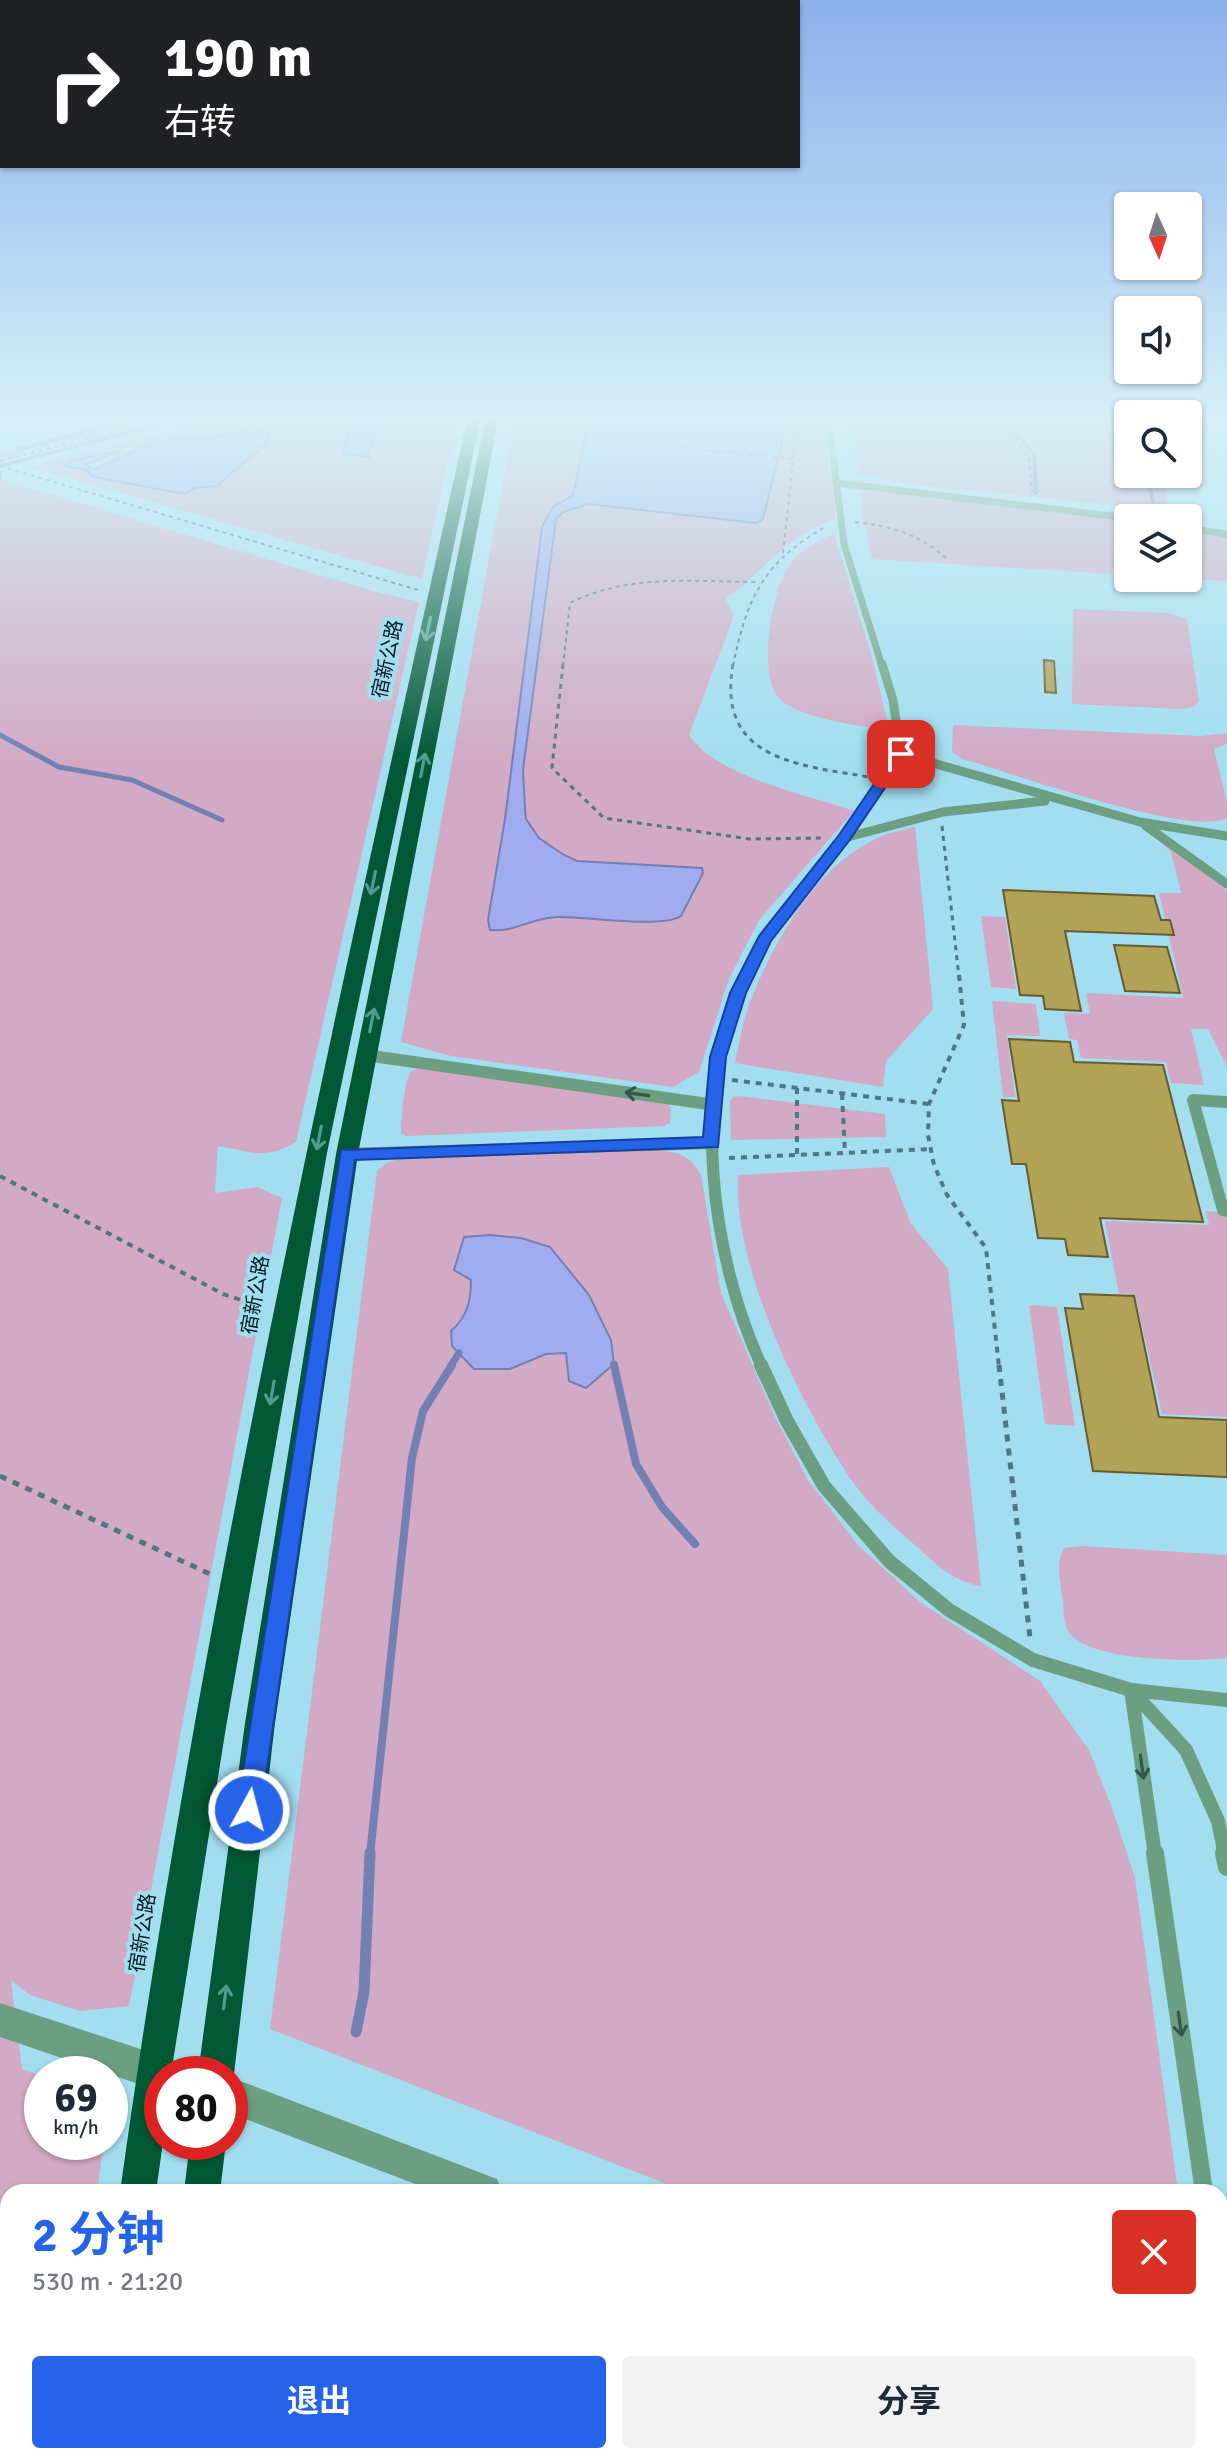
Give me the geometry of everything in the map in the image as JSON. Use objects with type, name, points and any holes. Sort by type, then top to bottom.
[{"type":"highway","name":"宿新公路","points":[[161,2056],[236,1586],[335,1054],[450,531]]},
{"type":"highway","points":[[218,2056],[260,1723],[347,1154],[470,531]]},
{"type":"highway","name":"宿新公路","points":[[139,2184],[144,2156]]},
{"type":"highway","points":[[203,2184],[206,2160]]},
{"type":"street","points":[[0,2020],[144,2068]]},
{"type":"street","points":[[248,2102],[463,2184]]},
{"type":"lane","points":[[842,531],[893,700],[901,754],[844,838],[765,940],[738,993],[718,1057],[711,1143],[726,1270],[749,1339],[787,1421],[824,1486],[889,1561],[949,1610],[1033,1660],[1131,1690],[1227,1700]]},
{"type":"lane","points":[[901,754],[1140,822],[1227,836]]},
{"type":"lane","points":[[844,838],[941,811],[993,803],[1056,800]]},
{"type":"lane","points":[[1140,822],[1227,884]]},
{"type":"lane","points":[[365,1055],[715,1105]]},
{"type":"lane","points":[[1227,1102],[1193,1100],[1223,1210],[1227,1211]]},
{"type":"lane","points":[[347,1154],[711,1143]]},
{"type":"lane","points":[[1131,1690],[1186,1750],[1223,1817],[1227,1867]]},
{"type":"lane","points":[[1131,1690],[1203,2184]]},
{"type":"path","points":[[218,531],[370,578],[436,594]]},
{"type":"path","points":[[783,554],[785,531]]},
{"type":"path","points":[[820,531],[783,554],[759,582],[747,612],[730,687],[737,725],[752,743],[775,756],[884,780]]},
{"type":"path","points":[[903,531],[935,547],[947,559]]},
{"type":"path","points":[[759,582],[656,580],[600,588],[570,603],[552,768],[604,818],[750,839],[844,838]]},
{"type":"path","points":[[941,811],[964,1025],[929,1104],[931,1149],[947,1195],[986,1248],[1033,1660]]},
{"type":"path","points":[[716,1078],[929,1104]]},
{"type":"path","points":[[797,1088],[797,1155]]},
{"type":"path","points":[[842,1094],[845,1153]]},
{"type":"path","points":[[712,1159],[931,1149]]},
{"type":"path","points":[[0,1176],[223,1294],[286,1314]]},
{"type":"path","points":[[0,1476],[236,1586]]},
{"type":"shaded area","points":[[0,531],[173,531],[419,602],[296,1142],[266,1153],[218,1146],[215,1193],[257,1187],[282,1198],[129,2006],[80,2011],[30,1995],[11,1980],[24,2070],[24,2160],[101,2160],[98,2184],[0,2184]]},
{"type":"shaded area","points":[[254,531],[433,531],[422,579]]},
{"type":"shaded area","points":[[494,531],[809,531],[726,599],[733,614],[732,621],[689,735],[702,750],[741,773],[854,811],[759,920],[729,979],[699,1072],[673,1087],[451,1056],[401,1042]]},
{"type":"shaded area","points":[[866,531],[1114,531],[1114,574],[872,559]]},
{"type":"shaded area","points":[[834,533],[872,658],[889,729],[813,716],[786,704],[771,684],[768,668],[770,630],[783,577],[798,555]]},
{"type":"shaded area","points":[[1202,533],[1227,537],[1227,581],[1202,580]]},
{"type":"shaded area","points":[[1073,609],[1168,613],[1187,619],[1199,701],[1194,707],[1180,709],[1072,704]]},
{"type":"shaded area","points":[[953,725],[1201,736],[1227,733],[1227,744],[1214,749],[1227,802],[1227,818],[1207,822],[1140,812],[963,759],[952,752]]},
{"type":"shaded area","points":[[915,826],[933,1009],[886,1061],[883,1087],[735,1063],[752,997],[773,951],[802,905],[837,865],[858,849],[884,835]]},
{"type":"shaded area","points":[[1162,843],[1181,853],[1227,891],[1227,1067],[1208,1029],[1191,1029],[1204,1085],[1171,1083],[1166,1062],[1081,1058],[1077,1040],[1069,1039],[1064,1013],[1090,1014],[1086,993],[1183,998],[1159,893],[1181,893],[1171,852]]},
{"type":"shaded area","points":[[981,916],[1005,917],[1016,989],[991,987]]},
{"type":"shaded area","points":[[992,1001],[1036,1004],[1040,1036],[1007,1035],[1015,1097],[1003,1097]]},
{"type":"shaded area","points":[[424,1068],[666,1102],[671,1107],[670,1123],[664,1126],[406,1136],[401,1133],[406,1083],[411,1072]]},
{"type":"shaded area","points":[[739,1096],[885,1114],[886,1137],[731,1140],[730,1101]]},
{"type":"shaded area","points":[[655,1150],[682,1155],[692,1163],[701,1175],[721,1293],[775,1417],[808,1480],[857,1544],[920,1602],[1040,1681],[1089,1750],[1135,1878],[1177,2184],[667,2184],[270,2029],[377,1171],[400,1158]]},
{"type":"shaded area","points":[[889,1167],[911,1224],[948,1269],[981,1586],[962,1581],[938,1566],[884,1517],[855,1485],[814,1418],[794,1378],[759,1294],[746,1251],[739,1211],[738,1175]]},
{"type":"shaded area","points":[[1206,1211],[1227,1213],[1227,1417],[1162,1414],[1135,1295],[1119,1294],[1105,1221],[1209,1225]]},
{"type":"shaded area","points":[[1029,1305],[1057,1307],[1075,1426],[1045,1424]]},
{"type":"shaded area","points":[[1083,1546],[1227,1555],[1227,1658],[1142,1658],[1096,1649],[1079,1641],[1065,1624],[1059,1565],[1064,1548]]},
{"type":"water","points":[[541,531],[554,531],[523,770],[526,819],[539,838],[577,861],[702,868],[703,873],[681,916],[671,920],[640,922],[557,917],[490,930],[488,920],[505,819]]},
{"type":"water","points":[[490,1235],[521,1238],[550,1247],[589,1295],[611,1340],[614,1364],[586,1388],[569,1381],[566,1353],[546,1354],[510,1369],[474,1369],[452,1346],[451,1331],[464,1315],[470,1295],[471,1280],[454,1270],[464,1237]]},
{"type":"building","points":[[1044,660],[1054,661],[1056,693],[1045,692]]},
{"type":"building","points":[[1003,890],[1154,896],[1161,920],[1170,920],[1174,935],[1065,931],[1081,1011],[1045,1009],[1043,996],[1020,995]]},
{"type":"building","points":[[1114,945],[1167,947],[1180,993],[1125,991]]},
{"type":"building","points":[[1009,1039],[1070,1042],[1074,1062],[1163,1065],[1203,1222],[1100,1218],[1108,1257],[1068,1255],[1065,1239],[1038,1238],[1026,1164],[1012,1164],[1002,1100],[1019,1101]]},
{"type":"building","points":[[1080,1294],[1134,1296],[1159,1417],[1227,1420],[1227,1477],[1093,1471],[1065,1308],[1083,1309]]},
{"type":"waterway","points":[[0,735],[59,767],[132,780],[222,820]]},
{"type":"waterway","points":[[450,1367],[459,1353]]},
{"type":"waterway","points":[[370,1855],[412,1458],[423,1411],[452,1365]]},
{"type":"waterway","points":[[614,1365],[636,1464],[662,1507],[695,1544]]},
{"type":"waterway","points":[[356,2032],[364,1992],[370,1853]]},
{"type":"route","points":[[249,1810],[347,1154],[711,1143],[718,1057],[738,993],[765,940],[844,838],[901,754]]}]
